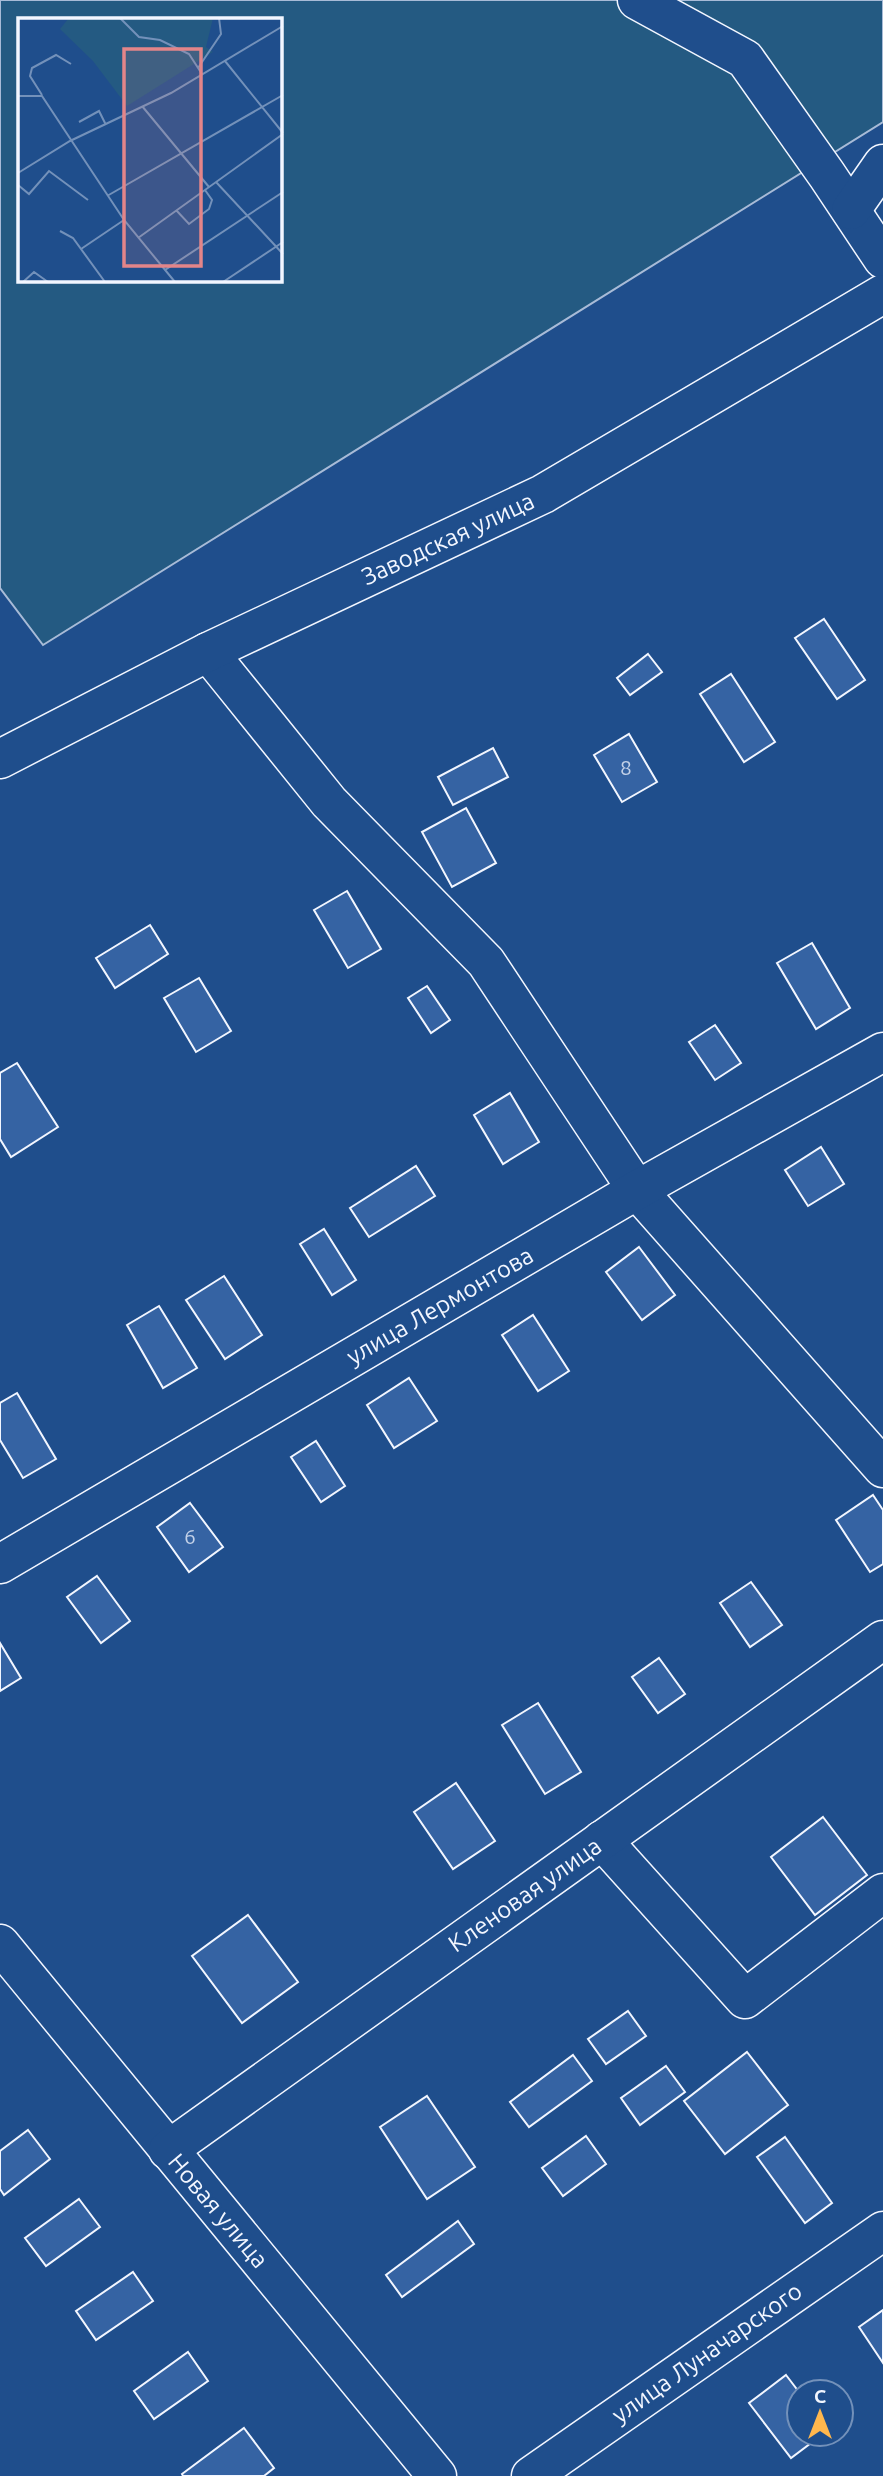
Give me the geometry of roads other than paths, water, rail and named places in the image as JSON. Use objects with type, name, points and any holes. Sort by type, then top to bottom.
[{"type":"street","points":[[638,0],[745,59],[883,259]]},
{"type":"street","points":[[851,210],[883,164]]},
{"type":"street","name":"Заводская улица","points":[[0,759],[208,652],[543,494],[883,294]]},
{"type":"street","points":[[208,652],[329,802],[486,962],[637,1190],[883,1468]]},
{"type":"street","name":"улица Лермонтова","points":[[0,1564],[637,1190],[883,1052]]},
{"type":"street","name":"Кленовая улица","points":[[168,2150],[883,1640]]},
{"type":"street","points":[[602,1840],[745,1999],[883,1893]]},
{"type":"street","name":"Новая улица","points":[[0,1945],[437,2476]]},
{"type":"street","name":"улица Луначарского","points":[[531,2476],[883,2231]]}]
